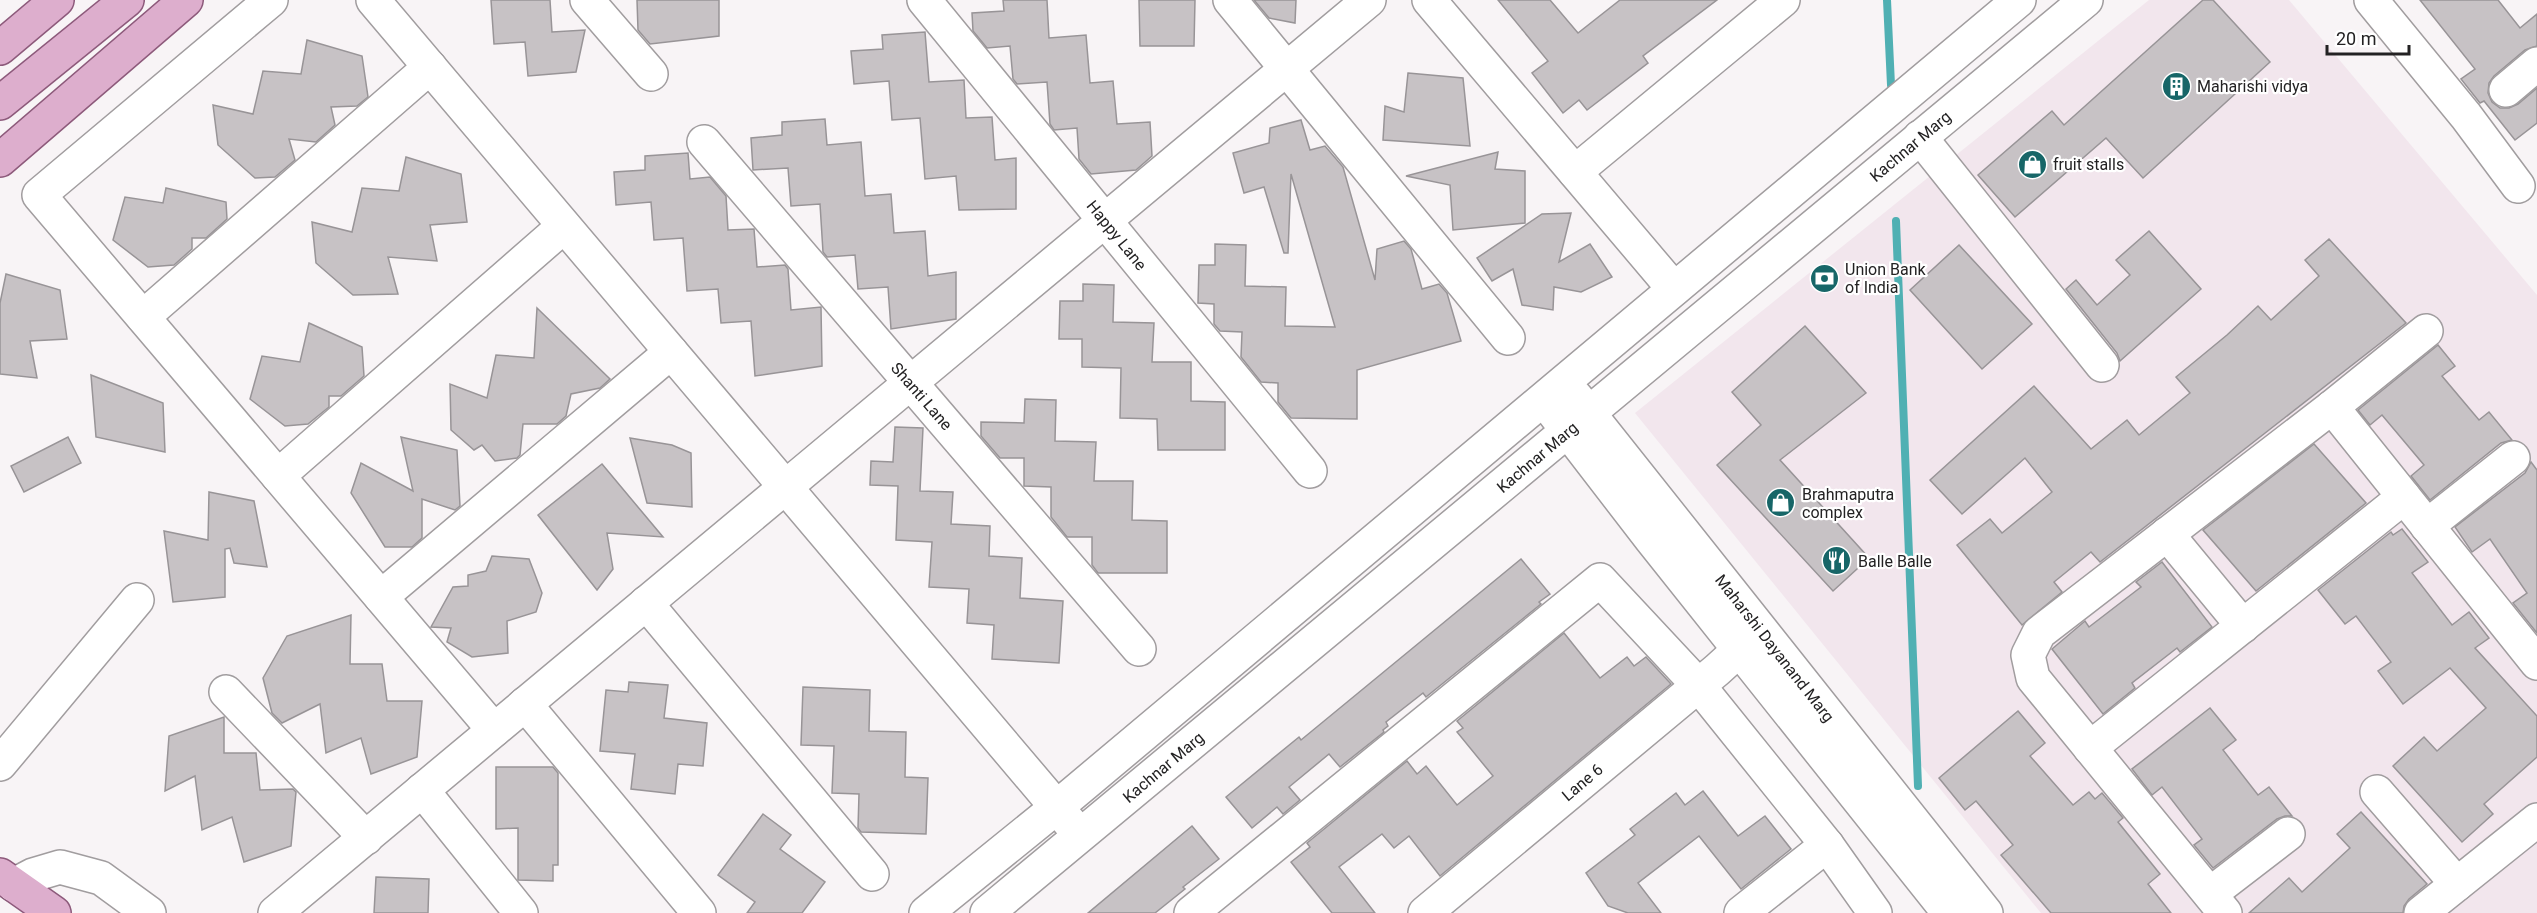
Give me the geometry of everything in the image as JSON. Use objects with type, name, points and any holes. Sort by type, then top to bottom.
[{"type":"main road","points":[[0,48],[57,0]]},
{"type":"main road","points":[[0,103],[127,0]]},
{"type":"main road","points":[[0,160],[186,0]]},
{"type":"main road","points":[[7,880],[54,913]]},
{"type":"street","points":[[271,0],[39,195],[494,730]]},
{"type":"street","points":[[373,0],[1081,836]]},
{"type":"street","points":[[587,0],[651,74]]},
{"type":"street","name":"Happy Lane","points":[[924,0],[1310,471]]},
{"type":"street","points":[[1230,0],[1508,338]]},
{"type":"street","points":[[275,913],[1368,0]]},
{"type":"street","points":[[1429,0],[1674,289]]},
{"type":"street","points":[[1575,172],[1784,0]]},
{"type":"street","points":[[926,913],[1057,807],[2019,0]]},
{"type":"street","name":"Kachnar Marg","points":[[987,913],[2086,0]]},
{"type":"street","points":[[2371,0],[2466,116],[2518,186]]},
{"type":"street","points":[[2506,90],[2537,64]]},
{"type":"street","points":[[143,317],[430,67]]},
{"type":"street","points":[[1920,137],[2102,365]]},
{"type":"street","name":"Shanti Lane","points":[[704,142],[1139,649]]},
{"type":"street","points":[[278,476],[564,226]]},
{"type":"street","points":[[2288,834],[2218,904],[2033,678],[2028,655],[2039,633],[2332,407],[2426,331]]},
{"type":"street","points":[[381,597],[671,352]]},
{"type":"street","name":"Maharshi Dayanand Marg","points":[[1553,391],[1986,913]]},
{"type":"street","points":[[2332,407],[2537,663]]},
{"type":"street","name":"Maharshi Dayanand Marg","points":[[1578,422],[1739,650],[1949,913]]},
{"type":"street","points":[[2427,526],[2513,458]]},
{"type":"street","points":[[2090,748],[2404,497]]},
{"type":"street","points":[[2167,534],[2243,626]]},
{"type":"street","points":[[1191,913],[1600,580],[1698,686],[1827,845],[1875,913]]},
{"type":"street","points":[[0,764],[137,600]]},
{"type":"street","points":[[646,603],[872,874]]},
{"type":"street","name":"Lane 6","points":[[1425,913],[1739,650]]},
{"type":"street","points":[[226,692],[366,838]]},
{"type":"street","points":[[525,704],[699,913]]},
{"type":"street","points":[[422,790],[521,913]]},
{"type":"street","points":[[2378,792],[2457,884]]},
{"type":"street","points":[[2421,913],[2537,820]]},
{"type":"street","points":[[1741,913],[1827,845]]},
{"type":"street","points":[[7,880],[60,867],[101,878],[149,913]]},
{"type":"shaded area","points":[[2149,0],[2289,0],[2537,295],[2537,913],[2041,913],[1635,413]]},
{"type":"building","points":[[491,0],[550,0],[552,32],[585,30],[576,72],[528,76],[525,42],[494,44]]},
{"type":"building","points":[[637,0],[719,0],[719,36],[650,44],[638,30]]},
{"type":"building","points":[[1003,0],[1047,0],[1049,38],[1086,35],[1090,83],[1113,81],[1117,124],[1150,122],[1152,156],[1136,170],[1091,174],[1079,159],[1077,128],[1054,130],[1050,124],[1047,82],[1017,84],[1013,79],[1010,46],[987,48],[973,31],[972,13],[1004,11]]},
{"type":"building","points":[[1139,0],[1195,0],[1194,46],[1140,46]]},
{"type":"building","points":[[1254,0],[1296,0],[1295,23],[1269,18]]},
{"type":"building","points":[[1498,0],[1550,0],[1578,33],[1620,0],[1717,0],[1643,56],[1648,63],[1587,110],[1579,100],[1563,113],[1532,73],[1548,61]]},
{"type":"building","name":"Maharishi vidya","points":[[2203,0],[2213,0],[2270,62],[2143,178],[2106,138],[2015,217],[1978,175],[2052,111],[2064,125]]},
{"type":"building","points":[[2420,0],[2498,0],[2520,28],[2537,14],[2537,46],[2525,50],[2494,76],[2489,83],[2488,93],[2492,102],[2500,108],[2509,108],[2518,104],[2537,88],[2537,123],[2515,140],[2484,101],[2480,103],[2461,79],[2475,69]]},
{"type":"building","points":[[925,32],[929,82],[964,80],[966,118],[992,117],[995,160],[1016,158],[1016,209],[959,210],[956,176],[925,179],[920,118],[892,120],[889,81],[854,84],[851,51],[883,49],[882,35]]},
{"type":"building","points":[[307,40],[362,56],[368,97],[357,106],[331,107],[335,125],[316,142],[289,139],[295,160],[275,177],[255,178],[218,145],[213,105],[253,114],[263,71],[301,74]]},
{"type":"building","points":[[1408,73],[1463,78],[1470,146],[1383,140],[1385,106],[1404,112]]},
{"type":"building","points":[[825,119],[827,145],[861,142],[865,196],[891,194],[894,233],[925,231],[928,276],[956,272],[956,319],[891,329],[888,287],[858,289],[855,255],[827,257],[823,252],[820,204],[791,206],[788,168],[753,170],[751,138],[782,135],[782,122]]},
{"type":"building","points":[[1301,120],[1310,150],[1325,146],[1343,167],[1375,280],[1377,249],[1404,241],[1411,249],[1422,289],[1439,284],[1447,293],[1461,341],[1357,370],[1357,419],[1291,418],[1278,402],[1278,383],[1261,382],[1241,357],[1242,332],[1220,331],[1214,324],[1214,304],[1198,303],[1199,265],[1215,265],[1215,244],[1246,245],[1245,286],[1286,287],[1285,326],[1335,327],[1291,174],[1288,253],[1284,253],[1264,187],[1244,193],[1233,153],[1269,143],[1270,128]]},
{"type":"building","points":[[1498,152],[1495,169],[1525,171],[1525,223],[1453,230],[1450,185],[1406,176]]},
{"type":"building","points":[[688,153],[690,179],[710,177],[726,196],[728,230],[754,229],[757,267],[785,265],[788,269],[791,310],[821,307],[822,366],[755,376],[751,321],[721,323],[718,289],[687,291],[683,238],[654,240],[651,202],[616,205],[614,172],[645,170],[645,156]]},
{"type":"building","points":[[406,157],[461,174],[467,222],[430,225],[437,261],[388,257],[398,294],[353,295],[316,263],[312,222],[352,232],[362,188],[399,191]]},
{"type":"building","points":[[166,188],[226,202],[227,219],[206,238],[192,238],[192,249],[174,265],[148,267],[113,240],[125,197],[163,203]]},
{"type":"building","points":[[1571,213],[1559,262],[1590,244],[1612,277],[1581,292],[1554,287],[1553,310],[1522,305],[1513,269],[1492,281],[1477,258],[1542,214]]},
{"type":"building","points":[[2149,231],[2201,289],[2120,361],[2117,353],[2066,289],[2076,280],[2097,305],[2130,275],[2116,260]]},
{"type":"building","points":[[2329,239],[2406,323],[2100,562],[2091,552],[2054,582],[2062,592],[2022,625],[1957,545],[1990,519],[2002,533],[2052,492],[2025,458],[1962,514],[1930,480],[2034,386],[2091,449],[2127,420],[2139,435],[2190,393],[2176,377],[2258,306],[2271,320],[2319,276],[2305,260]]},
{"type":"building","points":[[1959,245],[2032,324],[1982,369],[1910,290]]},
{"type":"building","points":[[6,274],[60,290],[67,339],[30,341],[37,378],[0,374],[0,303]]},
{"type":"building","points":[[1083,284],[1114,285],[1113,322],[1154,323],[1152,362],[1191,362],[1191,401],[1225,402],[1225,450],[1158,450],[1157,419],[1120,418],[1121,368],[1082,367],[1082,339],[1059,339],[1060,301],[1083,301]]},
{"type":"building","points":[[537,308],[610,379],[600,388],[571,394],[566,416],[557,424],[523,424],[520,455],[517,458],[495,461],[482,445],[474,450],[451,430],[450,384],[487,398],[496,355],[534,358]]},
{"type":"building","points":[[309,323],[362,347],[364,376],[341,396],[329,396],[329,407],[308,424],[285,426],[250,399],[262,356],[300,362]]},
{"type":"building","points":[[1805,326],[1866,393],[1780,460],[1869,558],[1833,591],[1717,465],[1761,425],[1732,392]]},
{"type":"building","points":[[2438,345],[2455,366],[2442,376],[2479,420],[2489,412],[2512,440],[2501,443],[2430,500],[2411,476],[2424,465],[2382,415],[2370,425],[2358,410]]},
{"type":"building","points":[[91,375],[163,403],[165,452],[96,437]]},
{"type":"building","points":[[1025,399],[1056,400],[1055,441],[1096,442],[1094,481],[1133,481],[1132,520],[1167,521],[1167,573],[1098,573],[1092,565],[1092,537],[1067,537],[1051,517],[1051,487],[1024,486],[1024,458],[1000,458],[981,436],[981,422],[1024,423]]},
{"type":"building","points":[[895,427],[923,428],[920,491],[953,492],[951,524],[990,526],[989,556],[1022,558],[1020,598],[1063,601],[1059,663],[992,659],[994,625],[967,623],[969,589],[929,587],[932,542],[896,540],[898,486],[870,485],[871,461],[893,462]]},
{"type":"building","points":[[68,437],[81,463],[24,492],[11,466]]},
{"type":"building","points":[[401,437],[457,450],[460,506],[455,510],[422,499],[422,538],[412,547],[385,547],[351,493],[361,463],[413,491]]},
{"type":"building","points":[[630,438],[672,445],[691,453],[692,507],[647,503]]},
{"type":"building","points":[[2314,444],[2366,503],[2256,591],[2203,530]]},
{"type":"building","points":[[2531,462],[2537,470],[2537,633],[2513,603],[2527,593],[2490,539],[2472,552],[2455,527],[2525,473]]},
{"type":"building","points":[[602,464],[663,537],[607,533],[613,569],[597,590],[538,515]]},
{"type":"building","points":[[209,492],[254,501],[267,567],[234,563],[230,548],[225,549],[225,597],[173,602],[164,531],[208,540]]},
{"type":"building","points":[[2402,529],[2428,562],[2412,573],[2452,625],[2469,612],[2489,638],[2475,648],[2537,716],[2537,757],[2484,804],[2493,814],[2462,842],[2393,766],[2424,737],[2437,751],[2486,708],[2450,668],[2403,704],[2378,671],[2391,662],[2356,616],[2345,624],[2318,590],[2391,532],[2393,535]]},
{"type":"building","points":[[492,556],[529,559],[542,593],[536,612],[507,621],[508,653],[472,657],[447,642],[451,628],[431,627],[453,587],[468,586],[468,575],[486,571]]},
{"type":"building","points":[[1521,559],[1550,594],[1539,602],[1541,604],[1426,697],[1423,693],[1386,722],[1388,726],[1383,730],[1384,732],[1340,767],[1329,754],[1289,787],[1300,800],[1283,814],[1277,807],[1252,828],[1226,797],[1299,737],[1301,740]]},
{"type":"building","points":[[2162,562],[2212,627],[2180,652],[2177,648],[2132,683],[2135,688],[2103,714],[2052,649],[2085,621],[2089,627],[2141,587],[2136,582]]},
{"type":"building","points":[[351,615],[350,664],[382,664],[387,701],[422,701],[417,757],[371,774],[361,738],[326,753],[320,704],[282,723],[272,713],[263,678],[287,636]]},
{"type":"building","points":[[1564,633],[1600,678],[1627,657],[1634,666],[1646,657],[1671,684],[1440,876],[1409,836],[1394,848],[1382,834],[1339,867],[1375,913],[1332,913],[1291,862],[1310,847],[1307,843],[1407,761],[1417,774],[1426,766],[1457,805],[1493,776],[1457,732],[1463,728],[1457,721]]},
{"type":"building","points":[[629,682],[668,685],[664,718],[707,723],[703,766],[678,764],[675,794],[631,789],[635,754],[600,751],[606,690],[628,692]]},
{"type":"building","points":[[803,687],[870,690],[869,731],[906,732],[905,777],[928,778],[926,834],[861,832],[858,828],[859,794],[832,793],[834,746],[801,745]]},
{"type":"building","points":[[2210,708],[2236,740],[2223,750],[2258,795],[2269,787],[2292,816],[2277,819],[2213,868],[2194,845],[2202,839],[2162,787],[2152,795],[2132,769]]},
{"type":"building","points":[[2018,711],[2045,743],[2030,756],[2073,805],[2089,792],[2095,799],[2102,793],[2123,818],[2118,822],[2160,874],[2148,884],[2171,913],[2051,913],[2001,855],[2013,845],[1976,801],[1965,810],[1939,778]]},
{"type":"building","points":[[224,717],[224,753],[256,753],[260,790],[293,789],[296,792],[291,846],[244,862],[232,817],[202,830],[195,776],[165,791],[169,736]]},
{"type":"building","points":[[496,767],[553,767],[558,773],[558,865],[553,865],[553,881],[518,880],[518,828],[496,829]]},
{"type":"building","points":[[1703,791],[1738,836],[1765,816],[1791,849],[1741,889],[1699,836],[1638,883],[1661,913],[1628,913],[1608,906],[1586,873],[1635,835],[1630,829],[1676,793],[1685,805]]},
{"type":"building","points":[[2361,812],[2427,884],[2409,899],[2404,906],[2403,913],[2249,913],[2289,878],[2302,892],[2350,848],[2337,834]]},
{"type":"building","points":[[763,814],[791,835],[780,849],[825,882],[802,913],[747,913],[755,902],[718,875]]},
{"type":"building","points":[[1192,826],[1219,859],[1183,887],[1185,889],[1155,913],[1088,913]]},
{"type":"building","points":[[376,877],[429,879],[428,913],[374,913]]},
{"type":"waterway","points":[[1887,0],[1891,85]]},
{"type":"waterway","points":[[1896,221],[1918,786]]},
{"type":"place","name":"Maharishi vidya","points":[[2176,86]]},
{"type":"place","name":"fruit stalls","points":[[2032,164]]},
{"type":"place","name":"Union Bank of India","points":[[1824,278]]},
{"type":"place","name":"Brahmaputra complex","points":[[1781,503]]},
{"type":"place","name":"Balle Balle","points":[[1837,561]]}]
